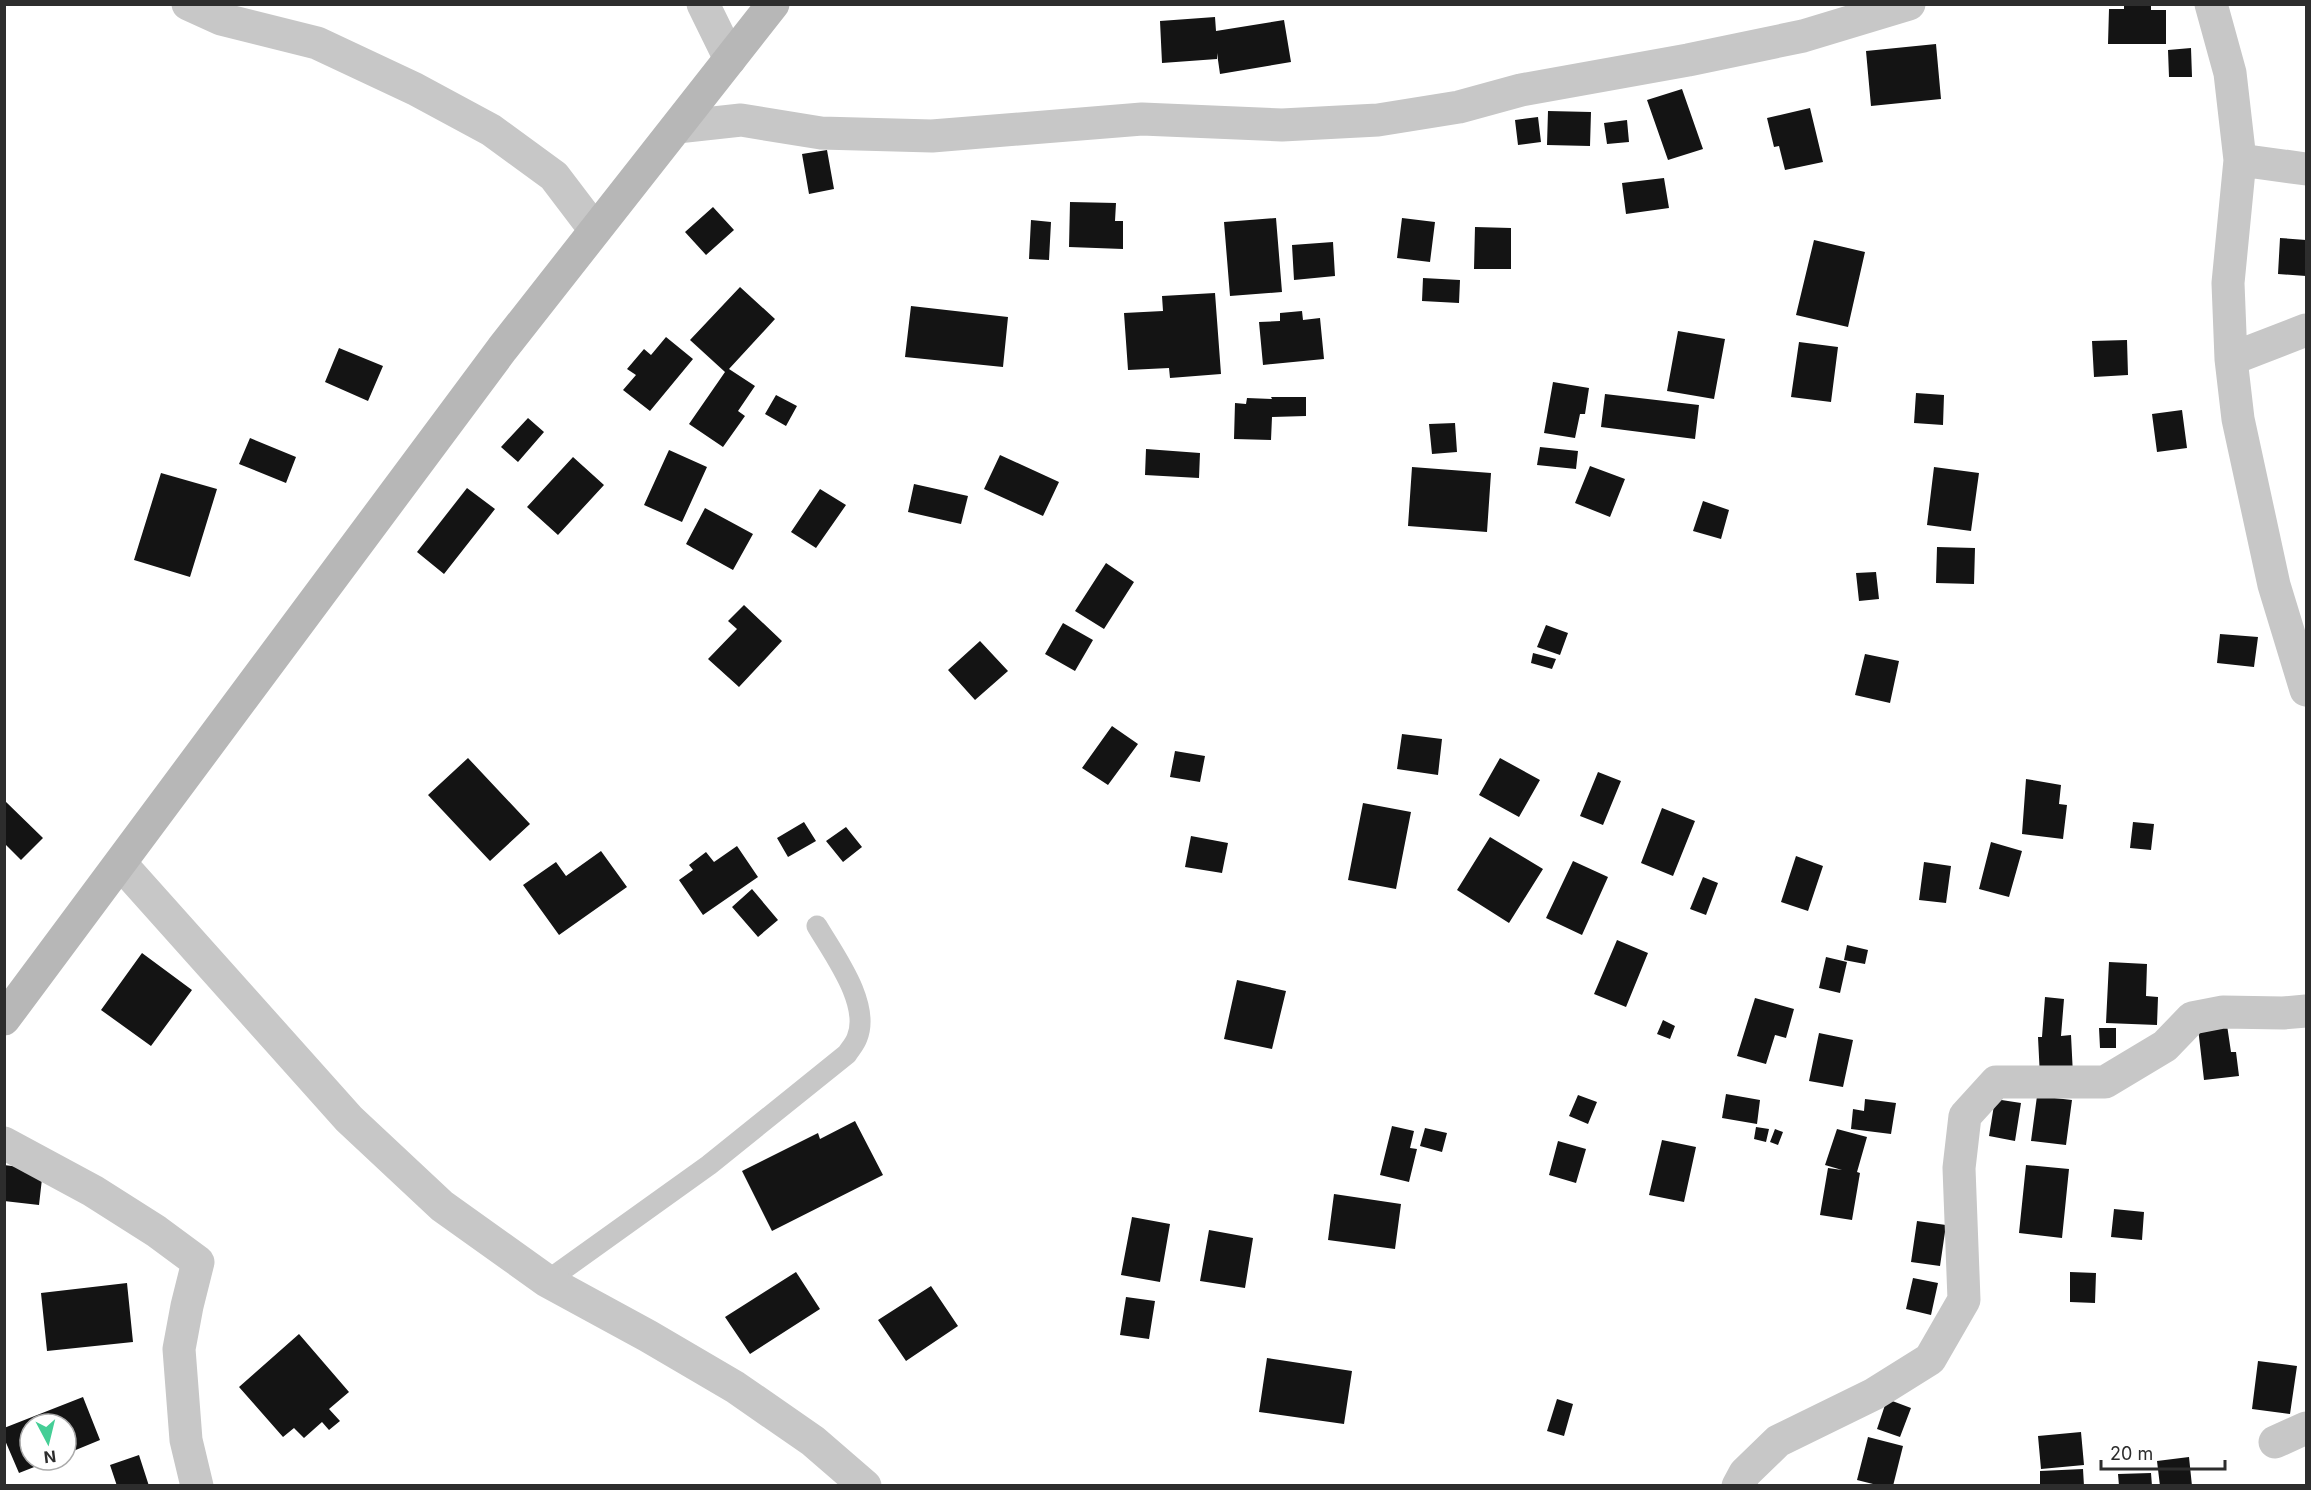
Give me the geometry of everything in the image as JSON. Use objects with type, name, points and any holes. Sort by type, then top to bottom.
[{"type":"street","points":[[188,4],[221,19],[317,43],[416,88],[491,130],[554,176],[596,230]]},
{"type":"street","points":[[704,4],[730,59]]},
{"type":"street","points":[[4,1019],[502,350],[772,4]]},
{"type":"street","points":[[677,127],[741,120],[821,133],[932,136],[1142,119],[1282,125],[1378,120],[1459,107],[1521,90],[1688,60],[1803,36],[1909,4]]},
{"type":"street","points":[[2211,4],[2230,73],[2240,160],[2228,283],[2231,359],[2238,419],[2274,585],[2307,690]]},
{"type":"street","points":[[2240,160],[2307,169]]},
{"type":"street","points":[[2231,359],[2307,330]]},
{"type":"street","points":[[121,864],[350,1119],[442,1206],[547,1281],[735,1387],[813,1441],[865,1485]]},
{"type":"street","points":[[1738,1485],[1745,1473],[1778,1441],[1874,1394],[1930,1359],[1964,1300],[1959,1168],[1965,1116],[1996,1082],[2105,1082],[2165,1046],[2192,1018],[2223,1012],[2307,1011]]},
{"type":"street","points":[[4,1143],[93,1191],[156,1231],[198,1262],[179,1349],[186,1440],[197,1485]]},
{"type":"street","points":[[2275,1442],[2307,1428]]},
{"type":"lane","points":[[547,1281],[709,1165],[847,1054],[858,1037],[860,1010],[853,988],[817,926]]},
{"type":"building","points":[[2124,4],[2151,4],[2151,10],[2166,10],[2166,44],[2108,44],[2109,9],[2124,9]]},
{"type":"building","points":[[1215,17],[1216,31],[1284,20],[1291,62],[1220,74],[1217,53],[1217,59],[1162,63],[1160,21]]},
{"type":"building","points":[[1936,44],[1941,99],[1871,106],[1866,51]]},
{"type":"building","points":[[2191,48],[2192,77],[2169,77],[2168,50]]},
{"type":"building","points":[[1682,89],[1703,149],[1668,160],[1647,100]]},
{"type":"building","points":[[1810,108],[1823,162],[1785,170],[1779,146],[1774,147],[1767,118]]},
{"type":"building","points":[[1548,111],[1591,112],[1590,146],[1547,145]]},
{"type":"building","points":[[1538,117],[1541,142],[1518,145],[1515,120]]},
{"type":"building","points":[[1627,120],[1629,142],[1607,144],[1604,123]]},
{"type":"building","points":[[827,150],[834,189],[809,194],[802,154]]},
{"type":"building","points":[[1664,178],[1669,208],[1626,214],[1622,183]]},
{"type":"building","points":[[1070,202],[1116,203],[1115,221],[1123,221],[1123,249],[1069,247]]},
{"type":"building","points":[[713,207],[734,230],[706,255],[685,232]]},
{"type":"building","points":[[1276,218],[1282,292],[1230,296],[1224,222]]},
{"type":"building","points":[[1402,218],[1435,222],[1430,262],[1397,258]]},
{"type":"building","points":[[1031,220],[1051,222],[1049,260],[1029,259]]},
{"type":"building","points":[[1475,227],[1511,228],[1511,269],[1474,269]]},
{"type":"building","points":[[2280,238],[2306,240],[2306,276],[2278,274]]},
{"type":"building","points":[[1814,240],[1865,252],[1848,327],[1796,315]]},
{"type":"building","points":[[1333,242],[1335,276],[1294,280],[1292,245]]},
{"type":"building","points":[[1423,278],[1460,280],[1459,303],[1422,301]]},
{"type":"building","points":[[740,287],[775,319],[729,369],[755,386],[738,411],[745,416],[723,447],[689,424],[725,372],[690,340]]},
{"type":"building","points":[[1215,293],[1221,374],[1170,378],[1169,368],[1128,370],[1124,313],[1163,311],[1162,296]]},
{"type":"building","points":[[911,306],[1008,317],[1003,367],[905,357]]},
{"type":"building","points":[[1302,311],[1303,320],[1320,318],[1324,359],[1263,365],[1259,322],[1280,321],[1280,313]]},
{"type":"building","points":[[1678,331],[1725,339],[1714,399],[1667,391]]},
{"type":"building","points":[[666,337],[693,359],[650,411],[623,390],[636,375],[627,369],[644,349],[651,355]]},
{"type":"building","points":[[2127,340],[2128,375],[2094,377],[2092,341]]},
{"type":"building","points":[[1799,342],[1838,347],[1831,402],[1791,397]]},
{"type":"building","points":[[339,348],[383,366],[368,401],[325,382]]},
{"type":"building","points":[[1553,382],[1589,388],[1585,414],[1580,414],[1575,438],[1544,433]]},
{"type":"building","points":[[1916,393],[1944,395],[1943,425],[1914,423]]},
{"type":"building","points":[[1605,394],[1699,405],[1695,439],[1601,427]]},
{"type":"building","points":[[776,395],[797,406],[786,426],[765,414]]},
{"type":"building","points":[[1271,397],[1306,397],[1306,416],[1272,417],[1271,440],[1234,439],[1235,403],[1246,404],[1247,398],[1272,399]]},
{"type":"building","points":[[2182,410],[2187,448],[2157,452],[2152,414]]},
{"type":"building","points":[[528,418],[544,432],[518,462],[501,447]]},
{"type":"building","points":[[1455,423],[1457,452],[1432,454],[1429,424]]},
{"type":"building","points":[[250,438],[296,457],[286,483],[239,464]]},
{"type":"building","points":[[1540,447],[1578,451],[1576,469],[1537,465]]},
{"type":"building","points":[[1146,449],[1200,453],[1199,478],[1145,475]]},
{"type":"building","points":[[669,450],[707,467],[682,522],[644,505]]},
{"type":"building","points":[[1000,455],[1059,482],[1043,516],[984,489]]},
{"type":"building","points":[[573,457],[604,485],[558,535],[527,507]]},
{"type":"building","points":[[1590,466],[1625,479],[1610,517],[1575,503]]},
{"type":"building","points":[[1412,467],[1491,473],[1487,532],[1408,526]]},
{"type":"building","points":[[1934,467],[1979,473],[1971,531],[1927,525]]},
{"type":"building","points":[[161,473],[217,489],[190,577],[134,560]]},
{"type":"building","points":[[914,484],[968,496],[961,524],[908,512]]},
{"type":"building","points":[[467,488],[495,509],[444,574],[417,552]]},
{"type":"building","points":[[820,489],[846,505],[816,548],[791,532]]},
{"type":"building","points":[[1703,501],[1729,510],[1721,539],[1693,531]]},
{"type":"building","points":[[705,508],[753,534],[733,570],[686,544]]},
{"type":"building","points":[[1937,547],[1975,548],[1974,584],[1936,583]]},
{"type":"building","points":[[1106,563],[1134,582],[1104,629],[1075,611]]},
{"type":"building","points":[[1876,572],[1879,599],[1859,601],[1856,573]]},
{"type":"building","points":[[744,605],[782,641],[739,687],[708,659],[737,629],[728,621]]},
{"type":"building","points":[[1063,623],[1093,640],[1075,671],[1045,654]]},
{"type":"building","points":[[1546,625],[1568,633],[1560,655],[1537,647]]},
{"type":"building","points":[[2220,634],[2258,637],[2254,667],[2217,663]]},
{"type":"building","points":[[980,641],[1008,671],[975,700],[948,670]]},
{"type":"building","points":[[1533,653],[1556,659],[1552,669],[1531,663]]},
{"type":"building","points":[[1865,654],[1899,661],[1890,703],[1855,695]]},
{"type":"building","points":[[1112,726],[1138,744],[1108,785],[1082,768]]},
{"type":"building","points":[[1402,734],[1442,739],[1438,775],[1397,769]]},
{"type":"building","points":[[1175,751],[1205,756],[1200,782],[1170,777]]},
{"type":"building","points":[[468,758],[530,824],[490,861],[428,795]]},
{"type":"building","points":[[1500,758],[1540,780],[1519,817],[1479,795]]},
{"type":"building","points":[[1598,772],[1621,781],[1603,825],[1580,816]]},
{"type":"building","points":[[2026,779],[2061,785],[2059,804],[2067,805],[2063,839],[2022,834]]},
{"type":"building","points":[[4,800],[43,838],[21,860],[4,843]]},
{"type":"building","points":[[1363,803],[1411,812],[1396,889],[1348,880]]},
{"type":"building","points":[[1662,808],[1695,821],[1673,876],[1641,863]]},
{"type":"building","points":[[804,822],[816,841],[788,857],[777,838]]},
{"type":"building","points":[[2133,822],[2154,824],[2151,850],[2130,848]]},
{"type":"building","points":[[846,827],[862,847],[843,862],[826,841]]},
{"type":"building","points":[[1191,836],[1228,843],[1222,873],[1185,867]]},
{"type":"building","points":[[1490,837],[1543,869],[1509,923],[1457,890]]},
{"type":"building","points":[[1991,842],[2022,851],[2009,897],[1979,889]]},
{"type":"building","points":[[737,846],[758,877],[703,915],[679,880],[693,870],[689,865],[706,852],[714,862]]},
{"type":"building","points":[[601,851],[627,887],[559,935],[523,885],[556,862],[566,876]]},
{"type":"building","points":[[1796,856],[1823,866],[1808,911],[1781,902]]},
{"type":"building","points":[[1573,861],[1608,877],[1582,935],[1546,918]]},
{"type":"building","points":[[1924,862],[1951,866],[1946,903],[1919,900]]},
{"type":"building","points":[[1703,877],[1718,883],[1706,915],[1690,909]]},
{"type":"building","points":[[752,889],[778,920],[758,937],[732,907]]},
{"type":"building","points":[[1617,940],[1648,953],[1626,1007],[1594,994]]},
{"type":"building","points":[[1847,945],[1868,950],[1865,964],[1844,960]]},
{"type":"building","points":[[142,953],[192,990],[151,1046],[101,1010]]},
{"type":"building","points":[[1826,957],[1847,962],[1840,993],[1819,988]]},
{"type":"building","points":[[2109,962],[2147,964],[2146,996],[2158,997],[2157,1025],[2106,1023]]},
{"type":"building","points":[[1237,980],[1286,991],[1272,1049],[1224,1039]]},
{"type":"building","points":[[2045,997],[2064,999],[2061,1036],[2071,1035],[2073,1075],[2040,1077],[2038,1037],[2042,1037]]},
{"type":"building","points":[[1755,998],[1794,1009],[1786,1038],[1775,1035],[1766,1064],[1737,1056]]},
{"type":"building","points":[[1663,1020],[1675,1026],[1670,1039],[1657,1034]]},
{"type":"building","points":[[2227,1025],[2231,1052],[2236,1052],[2239,1076],[2204,1080],[2198,1028]]},
{"type":"building","points":[[2099,1028],[2116,1028],[2116,1048],[2100,1048]]},
{"type":"building","points":[[1819,1033],[1853,1040],[1843,1087],[1809,1081]]},
{"type":"building","points":[[1726,1094],[1760,1100],[1757,1124],[1722,1118]]},
{"type":"building","points":[[1578,1095],[1597,1102],[1588,1124],[1569,1116]]},
{"type":"building","points":[[2037,1096],[2072,1100],[2066,1145],[2031,1141]]},
{"type":"building","points":[[1865,1099],[1896,1103],[1891,1134],[1851,1129],[1853,1109],[1864,1111]]},
{"type":"building","points":[[1995,1099],[2021,1103],[2015,1141],[1989,1136]]},
{"type":"building","points":[[855,1121],[883,1175],[772,1231],[742,1171],[818,1133],[820,1139]]},
{"type":"building","points":[[1392,1126],[1414,1131],[1410,1148],[1417,1149],[1409,1182],[1380,1175]]},
{"type":"building","points":[[1756,1127],[1769,1129],[1766,1142],[1754,1139]]},
{"type":"building","points":[[1425,1128],[1447,1133],[1442,1152],[1420,1146]]},
{"type":"building","points":[[1775,1129],[1783,1132],[1778,1145],[1770,1142]]},
{"type":"building","points":[[1837,1129],[1867,1137],[1857,1172],[1860,1173],[1852,1220],[1820,1215],[1828,1168],[1842,1170],[1825,1165]]},
{"type":"building","points":[[1662,1140],[1696,1147],[1684,1202],[1649,1195]]},
{"type":"building","points":[[1558,1141],[1586,1149],[1576,1183],[1549,1175]]},
{"type":"building","points":[[4,1165],[43,1170],[39,1205],[4,1201]]},
{"type":"building","points":[[2026,1165],[2069,1169],[2062,1238],[2019,1233]]},
{"type":"building","points":[[1334,1194],[1401,1204],[1395,1249],[1328,1240]]},
{"type":"building","points":[[2114,1209],[2144,1212],[2142,1240],[2111,1237]]},
{"type":"building","points":[[1132,1217],[1170,1224],[1160,1282],[1121,1275]]},
{"type":"building","points":[[1917,1221],[1946,1225],[1940,1266],[1911,1262]]},
{"type":"building","points":[[1209,1230],[1253,1238],[1245,1288],[1200,1281]]},
{"type":"building","points":[[796,1272],[820,1309],[750,1354],[725,1317]]},
{"type":"building","points":[[2070,1272],[2096,1273],[2095,1303],[2070,1302]]},
{"type":"building","points":[[1913,1278],[1938,1283],[1931,1315],[1906,1309]]},
{"type":"building","points":[[127,1283],[133,1342],[47,1351],[41,1293]]},
{"type":"building","points":[[931,1286],[958,1326],[906,1361],[878,1320]]},
{"type":"building","points":[[1126,1297],[1155,1301],[1149,1339],[1120,1335]]},
{"type":"building","points":[[299,1334],[349,1392],[329,1409],[340,1421],[329,1430],[322,1422],[304,1438],[294,1428],[283,1437],[239,1387]]},
{"type":"building","points":[[1267,1358],[1352,1371],[1344,1424],[1259,1412]]},
{"type":"building","points":[[2258,1361],[2297,1366],[2290,1414],[2252,1409]]},
{"type":"building","points":[[83,1397],[100,1440],[78,1449],[78,1412],[45,1412]]},
{"type":"building","points":[[1557,1399],[1573,1404],[1564,1436],[1547,1431]]},
{"type":"building","points":[[1887,1399],[1911,1408],[1900,1437],[1877,1429]]},
{"type":"building","points":[[18,1423],[18,1471],[4,1438],[4,1428]]},
{"type":"building","points":[[2081,1432],[2084,1465],[2041,1469],[2038,1436]]},
{"type":"building","points":[[1868,1437],[1903,1446],[1893,1486],[1881,1486],[1857,1480]]},
{"type":"building","points":[[139,1455],[149,1486],[117,1486],[110,1465]]},
{"type":"building","points":[[2189,1457],[2192,1486],[2160,1486],[2157,1461]]},
{"type":"building","points":[[2083,1469],[2084,1486],[2040,1486],[2040,1471]]},
{"type":"building","points":[[2151,1473],[2152,1486],[2119,1486],[2118,1474]]}]
